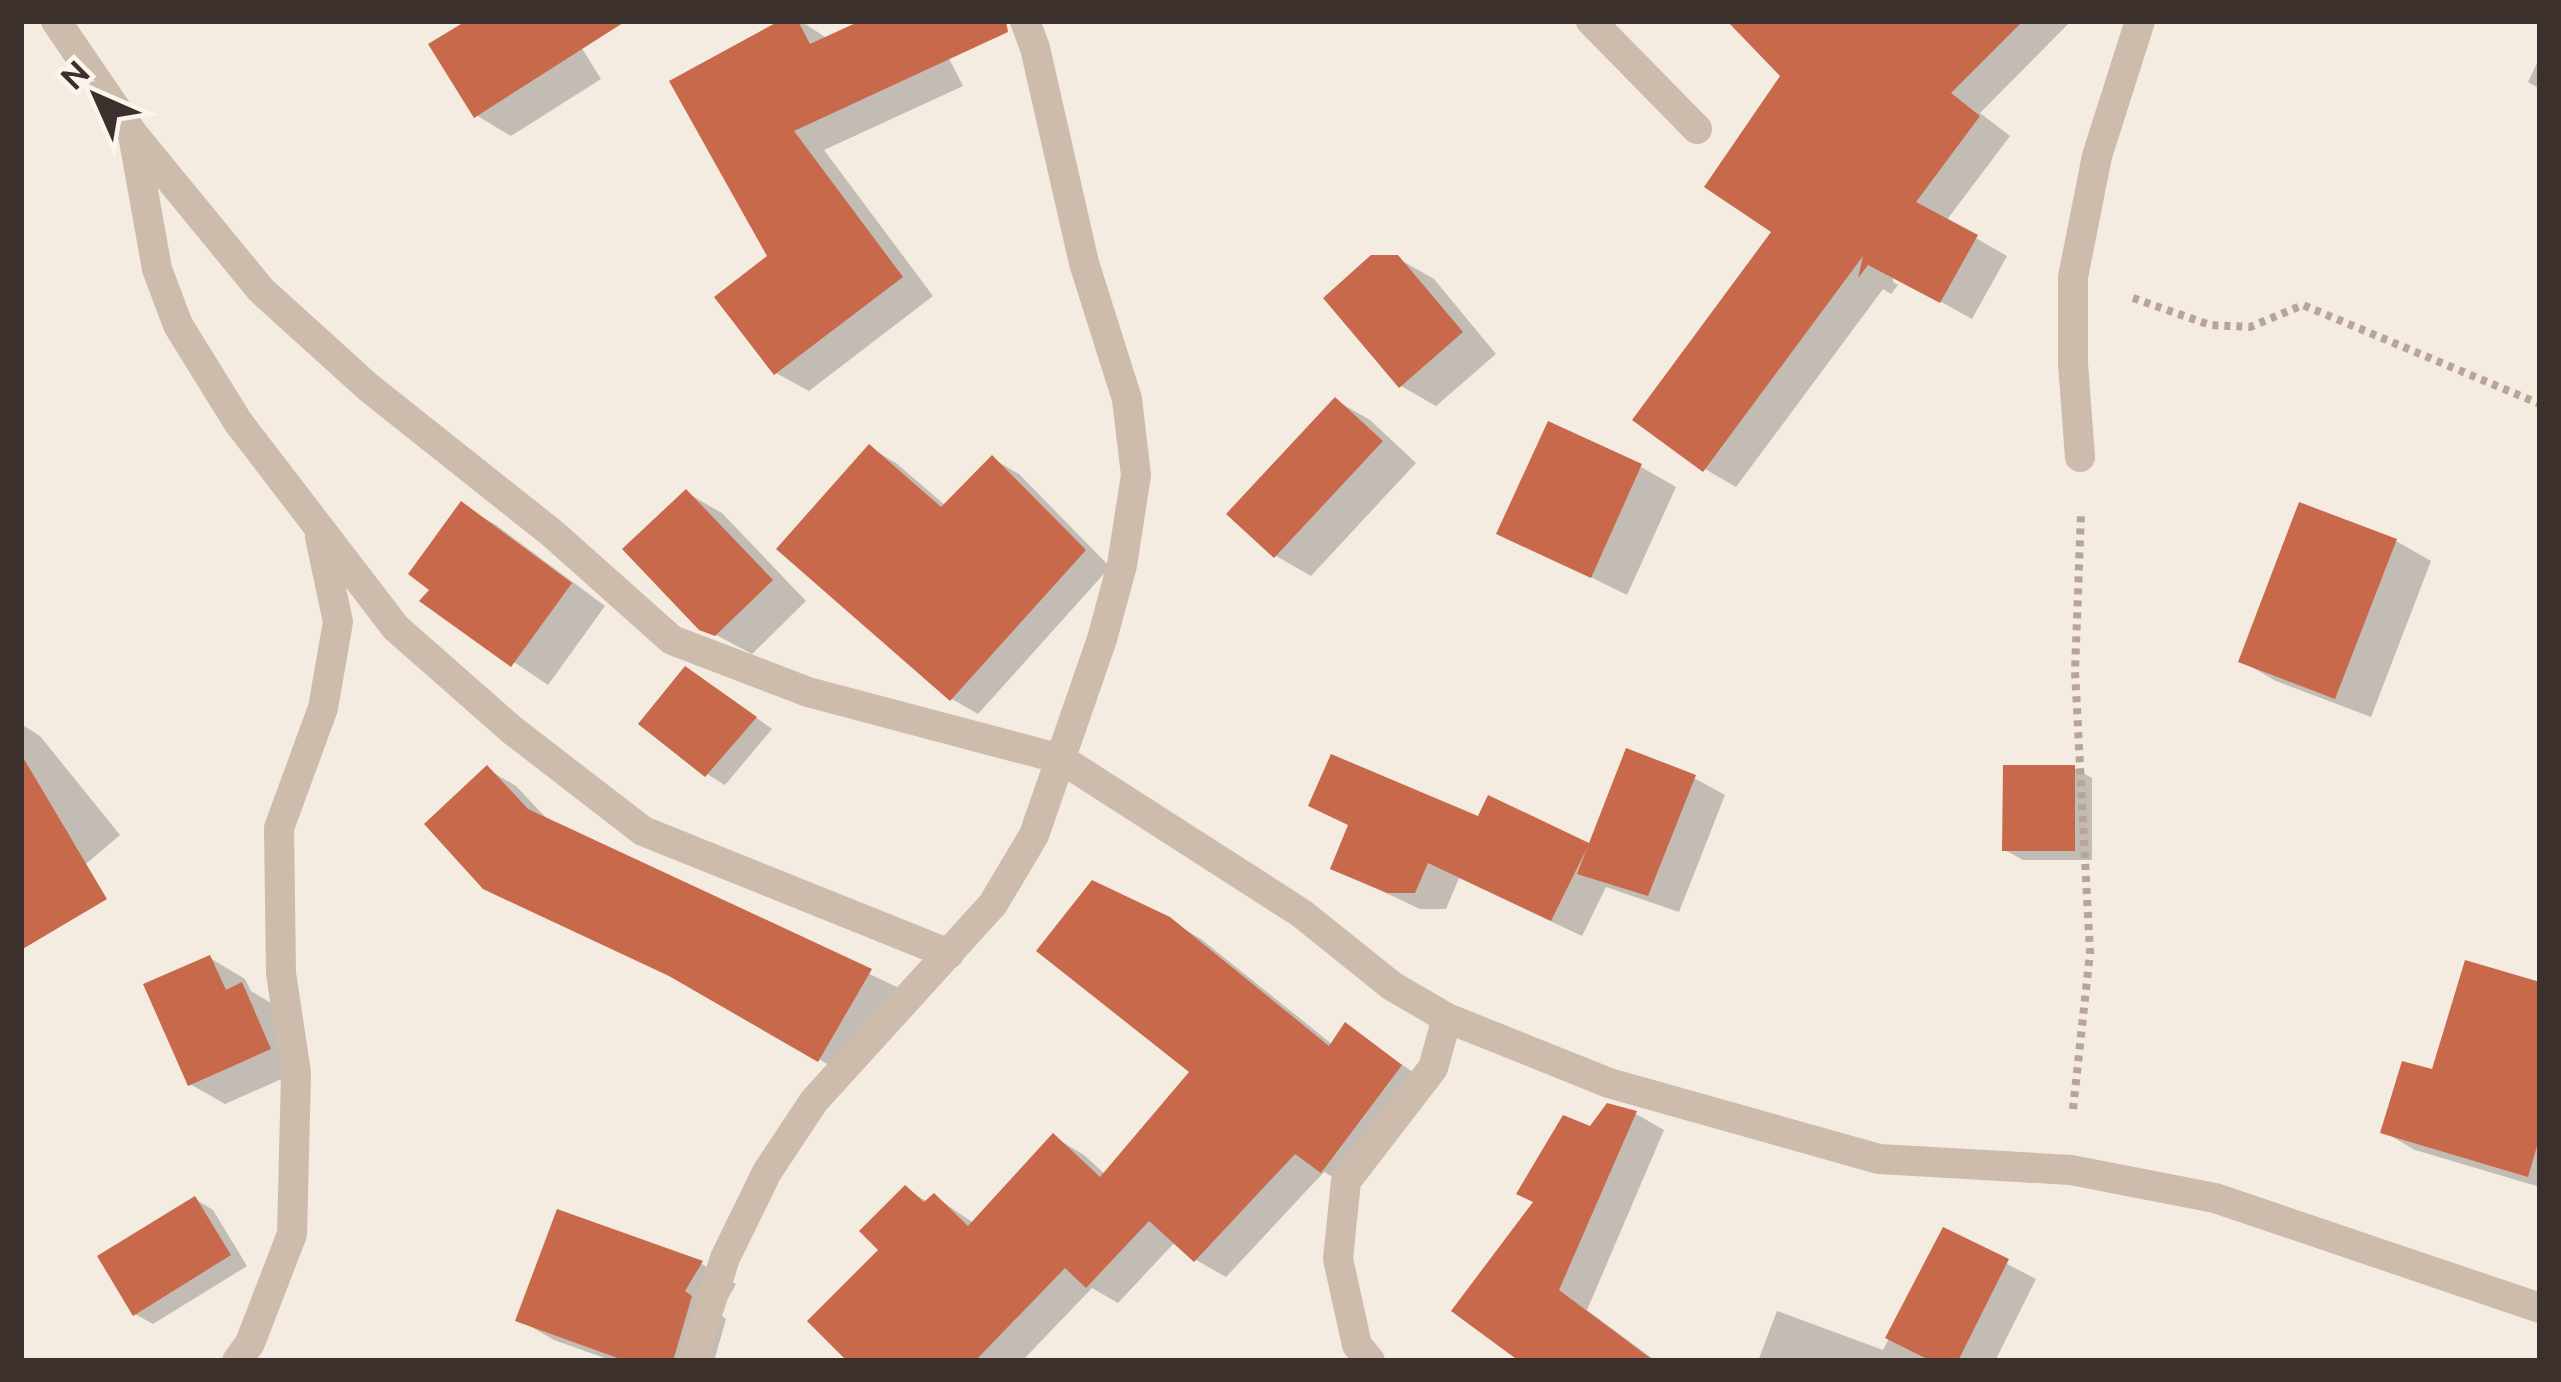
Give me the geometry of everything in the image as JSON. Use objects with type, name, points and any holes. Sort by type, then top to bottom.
[{"type":"street","points":[[56,21],[133,134],[261,290],[368,387],[553,534],[672,640],[808,692],[1061,759],[1301,914],[1392,986],[1447,1018],[1609,1083],[1879,1159],[2072,1170],[2215,1198],[2540,1308]]},
{"type":"street","points":[[692,1361],[725,1258],[767,1172],[814,1101],[993,904],[1034,835],[1102,640],[1122,565],[1136,475],[1127,399],[1084,263],[1025,21]]},
{"type":"street","points":[[1591,21],[1697,129]]},
{"type":"street","points":[[2080,457],[2073,277],[2097,156],[2140,21]]},
{"type":"street","points":[[133,134],[157,269],[178,325],[238,422],[397,628],[512,730],[643,831],[949,954]]},
{"type":"street","points":[[237,1361],[250,1342],[292,1234],[296,1072],[281,973],[280,828],[323,708],[338,622],[318,526]]},
{"type":"street","points":[[1370,1361],[1357,1345],[1338,1259],[1346,1181],[1432,1068],[1447,1018]]},
{"type":"path","points":[[2073,277],[2210,326],[2250,327],[2303,304],[2540,404]]},
{"type":"path","points":[[2072,1170],[2078,1043],[2090,953],[2075,671],[2080,457]]},
{"type":"building","points":[[466,21],[626,21],[474,118],[428,44]]},
{"type":"building","points":[[779,21],[798,21],[810,44],[860,21],[1006,21],[1008,32],[794,131],[903,277],[774,375],[714,297],[767,256],[669,81]]},
{"type":"building","points":[[1727,21],[2023,21],[1951,93],[1980,116],[1916,202],[1978,235],[1940,303],[1868,265],[1858,278],[1863,256],[1703,472],[1632,420],[1771,232],[1704,187],[1780,76]]},
{"type":"building","points":[[1371,255],[1398,255],[1463,332],[1399,388],[1323,298]]},
{"type":"building","points":[[1335,397],[1383,441],[1274,558],[1226,514]]},
{"type":"building","points":[[1548,421],[1642,464],[1591,578],[1496,534]]},
{"type":"building","points":[[869,444],[941,507],[992,455],[1086,550],[950,701],[776,549]]},
{"type":"building","points":[[686,489],[773,580],[715,636],[699,630],[622,549]]},
{"type":"building","points":[[461,501],[572,583],[511,667],[419,601],[429,590],[408,574]]},
{"type":"building","points":[[2299,502],[2397,539],[2335,699],[2238,662]]},
{"type":"building","points":[[685,666],[757,717],[705,777],[638,724]]},
{"type":"building","points":[[1626,748],[1696,775],[1648,896],[1577,874],[1587,848],[1551,921],[1428,863],[1415,893],[1387,893],[1330,869],[1348,825],[1308,806],[1331,754],[1478,816],[1488,795],[1589,843]]},
{"type":"building","points":[[21,754],[107,899],[21,950]]},
{"type":"building","points":[[487,765],[528,809],[872,969],[818,1062],[669,976],[483,889],[424,824]]},
{"type":"building","points":[[2003,765],[2075,765],[2075,851],[2002,851]]},
{"type":"building","points":[[1092,880],[1170,917],[1329,1046],[1345,1022],[1402,1065],[1321,1173],[1295,1154],[1194,1262],[1149,1221],[1086,1288],[1065,1268],[975,1361],[847,1361],[807,1321],[878,1250],[859,1231],[905,1185],[924,1202],[934,1193],[968,1226],[1053,1133],[1100,1177],[1189,1072],[1036,951]]},
{"type":"building","points":[[210,955],[226,990],[242,982],[271,1049],[188,1086],[143,984]]},
{"type":"building","points":[[2465,960],[2540,982],[2540,1136],[2528,1177],[2380,1133],[2402,1061],[2432,1069]]},
{"type":"building","points":[[1607,1103],[1637,1111],[1559,1290],[1654,1361],[1519,1361],[1451,1311],[1533,1202],[1516,1194],[1563,1115],[1590,1126]]},
{"type":"building","points":[[195,1196],[231,1255],[133,1316],[97,1256]]},
{"type":"building","points":[[557,1209],[703,1261],[685,1291],[692,1296],[673,1361],[626,1361],[515,1321]]},
{"type":"building","points":[[1943,1227],[2009,1259],[1958,1361],[1931,1361],[1885,1338]]}]
